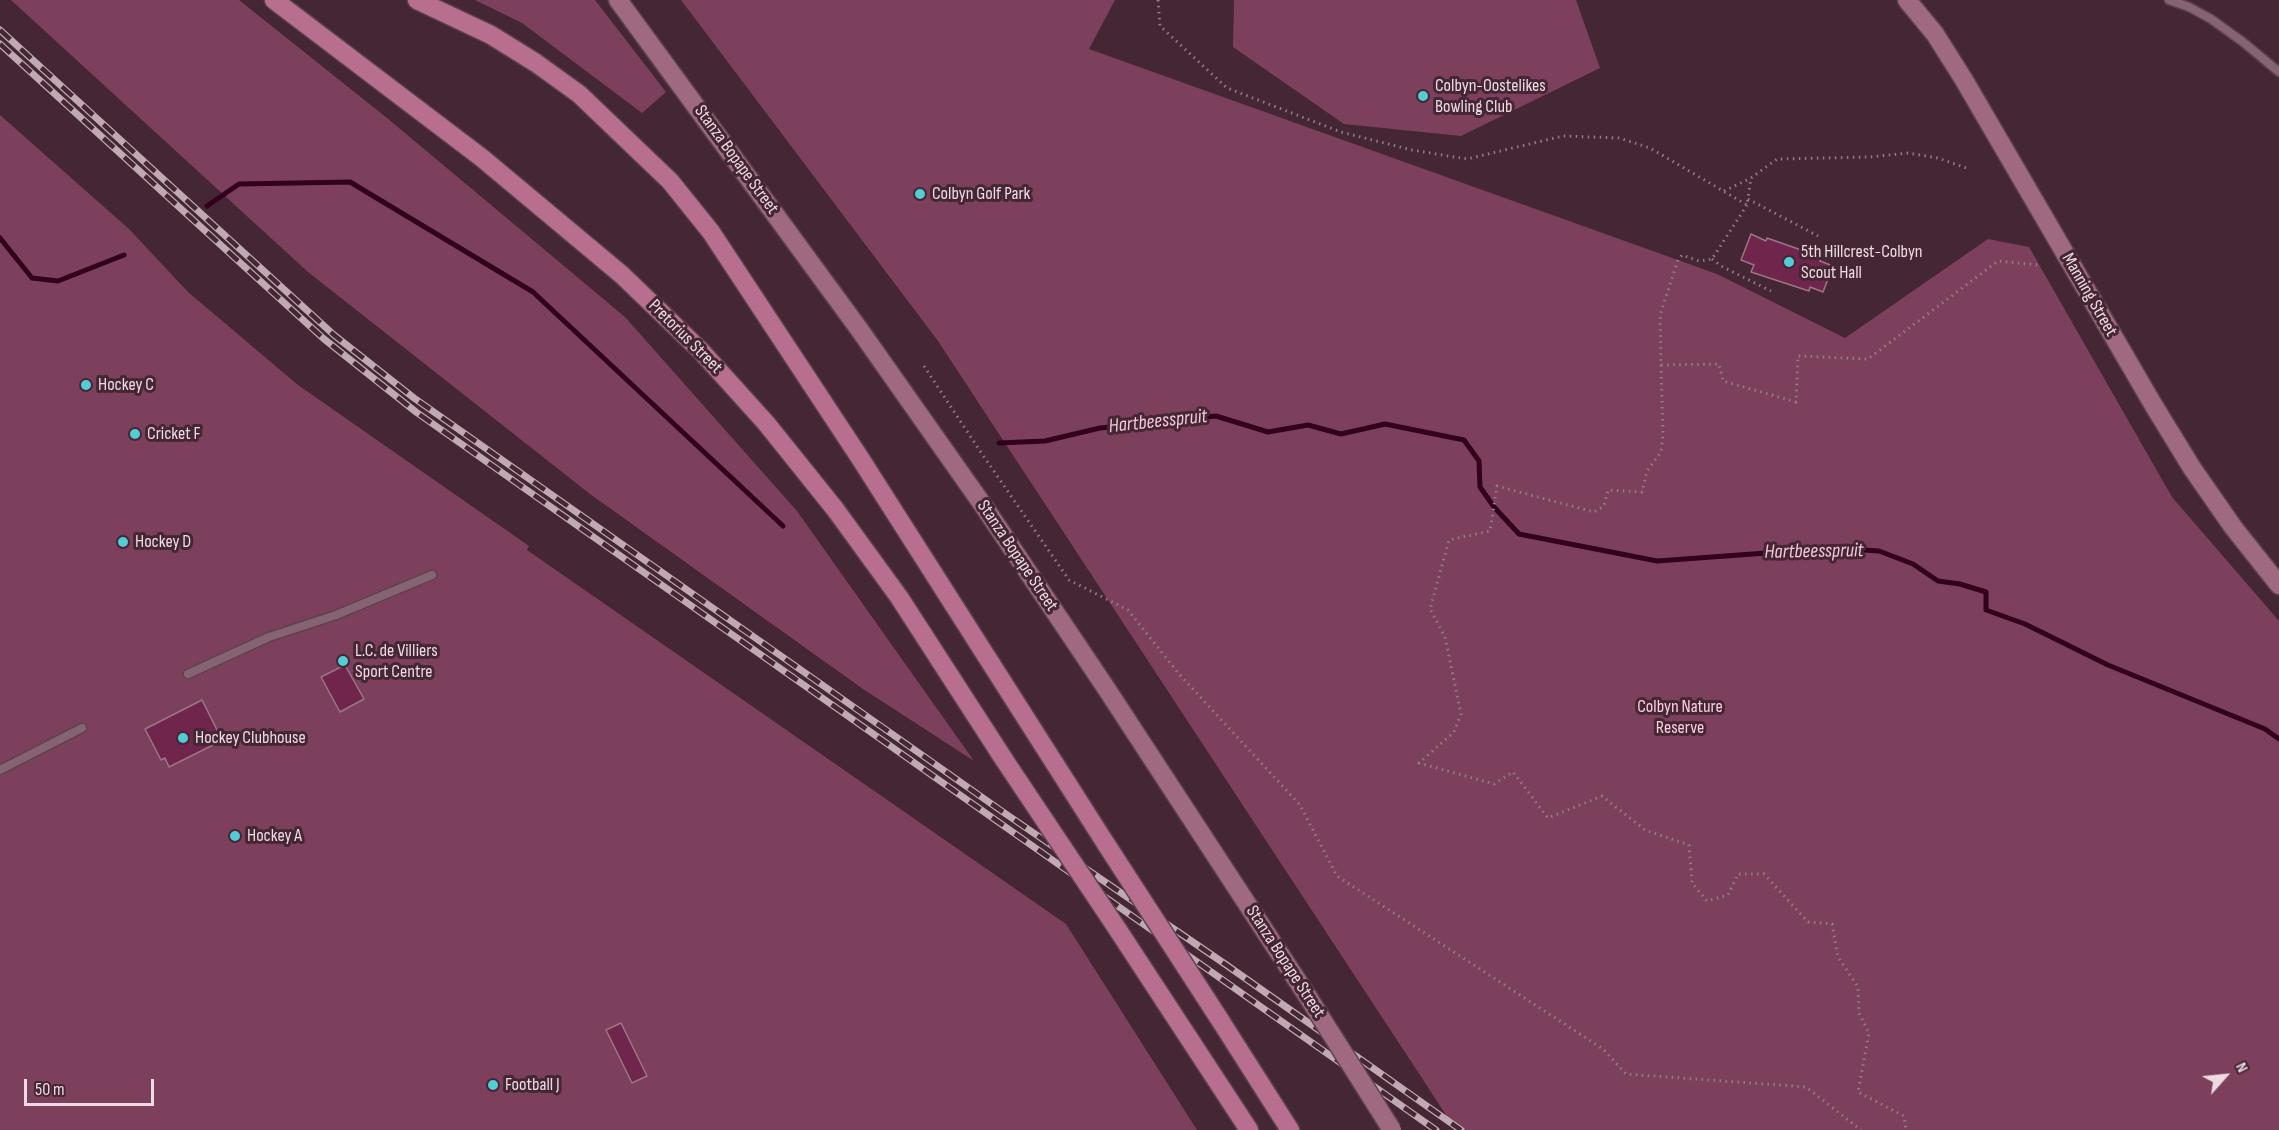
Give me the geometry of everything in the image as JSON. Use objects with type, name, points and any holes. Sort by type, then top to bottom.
[{"type":"main road","name":"Pretorius Street","points":[[274,0],[482,158],[622,275],[701,351],[766,423],[835,509],[899,597],[1249,1130]]},
{"type":"main road","points":[[417,0],[491,35],[536,63],[579,94],[663,174],[711,232],[861,458],[1290,1130]]},
{"type":"main road","name":"Stanza Bopape Street","points":[[618,0],[859,329],[984,508],[1106,688],[1392,1130]]},
{"type":"main road","name":"Manning Street","points":[[1907,0],[1935,34],[1964,80],[2181,450],[2233,527],[2279,585]]},
{"type":"lane","points":[[2169,0],[2189,7],[2211,19],[2279,72]]},
{"type":"lane","points":[[188,674],[269,637],[336,615],[432,574]]},
{"type":"lane","points":[[0,770],[82,728]]},
{"type":"path","points":[[1158,0],[1160,26],[1227,88],[1341,132],[1412,150],[1467,159],[1563,136],[1619,138],[1650,148],[1747,206]]},
{"type":"path","points":[[1724,191],[1751,178],[1777,159],[1870,157],[1908,153],[1938,158],[1969,169]]},
{"type":"path","points":[[1712,260],[1747,206],[1751,178]]},
{"type":"path","points":[[1748,199],[1818,236]]},
{"type":"path","points":[[1771,291],[1712,260],[1699,261],[1682,255],[1678,260],[1660,315],[1661,452],[1647,471],[1642,492],[1608,490],[1604,506],[1594,512],[1497,486],[1490,531],[1449,540],[1430,609],[1445,637],[1461,714],[1454,732],[1419,763],[1494,784],[1513,772],[1548,818],[1602,796],[1645,830],[1689,845],[1692,883],[1707,901],[1728,895],[1738,874],[1764,874],[1808,922],[1832,924],[1838,957],[1858,987],[1859,1013],[1869,1033],[1858,1092],[1904,1116],[1906,1130]]},
{"type":"path","points":[[1661,365],[1719,364],[1723,381],[1796,402],[1798,356],[1868,359],[1998,261],[2039,265]]},
{"type":"path","points":[[924,366],[1069,580],[1128,610],[1179,674],[1300,806],[1337,876],[1603,1049],[1626,1074],[1806,1087],[1861,1130]]},
{"type":"green space","points":[[11,0],[239,0],[387,118],[625,317],[797,511],[974,761],[863,689],[590,494],[308,272]]},
{"type":"green space","points":[[475,0],[595,0],[666,92],[642,113],[522,23]]},
{"type":"green space","name":"Colbyn Nature Reserve","points":[[681,0],[1115,0],[1089,49],[1717,274],[1845,338],[1988,239],[2029,247],[2172,497],[2279,621],[2279,1130],[1456,1130],[938,341]]},
{"type":"green space","name":"Colbyn-Oostelikes Bowling Club","points":[[1234,0],[1576,0],[1600,68],[1461,136],[1344,124],[1233,47]]},
{"type":"green space","name":"L.C. de Villiers Sport Centre","points":[[0,115],[129,229],[188,292],[298,385],[529,546],[527,550],[1066,924],[1197,1130],[0,1130]]},
{"type":"building","name":"5th Hillcrest-Colbyn Scout Hall","points":[[1751,234],[1766,241],[1767,238],[1821,257],[1820,261],[1833,266],[1823,292],[1810,287],[1809,291],[1751,272],[1754,265],[1741,260]]},
{"type":"building","points":[[345,665],[364,699],[340,712],[321,677]]},
{"type":"building","name":"Hockey Clubhouse","points":[[202,700],[218,732],[215,734],[219,742],[169,767],[165,758],[161,760],[145,729]]},
{"type":"building","points":[[621,1023],[647,1076],[632,1083],[606,1030]]},
{"type":"waterway","points":[[207,206],[239,184],[350,182],[533,292],[783,526]]},
{"type":"waterway","name":"Hartbeesspruit","points":[[0,238],[32,278],[58,281],[124,255]]},
{"type":"waterway","name":"Hartbeesspruit","points":[[999,443],[1045,441],[1100,428],[1216,416],[1268,432],[1308,425],[1341,434],[1385,424],[1464,440],[1479,461],[1480,487],[1494,507],[1519,534],[1657,561],[1835,548],[1879,551],[1913,564],[1938,581],[1960,584],[1986,592],[1986,610],[2025,624],[2108,665],[2265,729],[2279,739]]},
{"type":"railway","points":[[0,30],[334,335],[414,398],[1003,812],[1461,1130]]},
{"type":"railway","points":[[0,44],[324,339],[416,412],[1436,1130]]},
{"type":"place","name":"Colbyn-Oostelikes Bowling Club","points":[[1423,96]]},
{"type":"place","name":"Colbyn Golf Park","points":[[920,194]]},
{"type":"place","name":"5th Hillcrest-Colbyn Scout Hall","points":[[1789,262]]},
{"type":"place","name":"Hockey C","points":[[86,385]]},
{"type":"place","name":"Cricket F","points":[[135,434]]},
{"type":"place","name":"Hockey D","points":[[123,542]]},
{"type":"place","name":"L.C. de Villiers Sport Centre","points":[[343,661]]},
{"type":"place","name":"Hockey Clubhouse","points":[[183,738]]},
{"type":"place","name":"Hockey A","points":[[235,836]]},
{"type":"place","name":"Football J","points":[[493,1085]]}]
